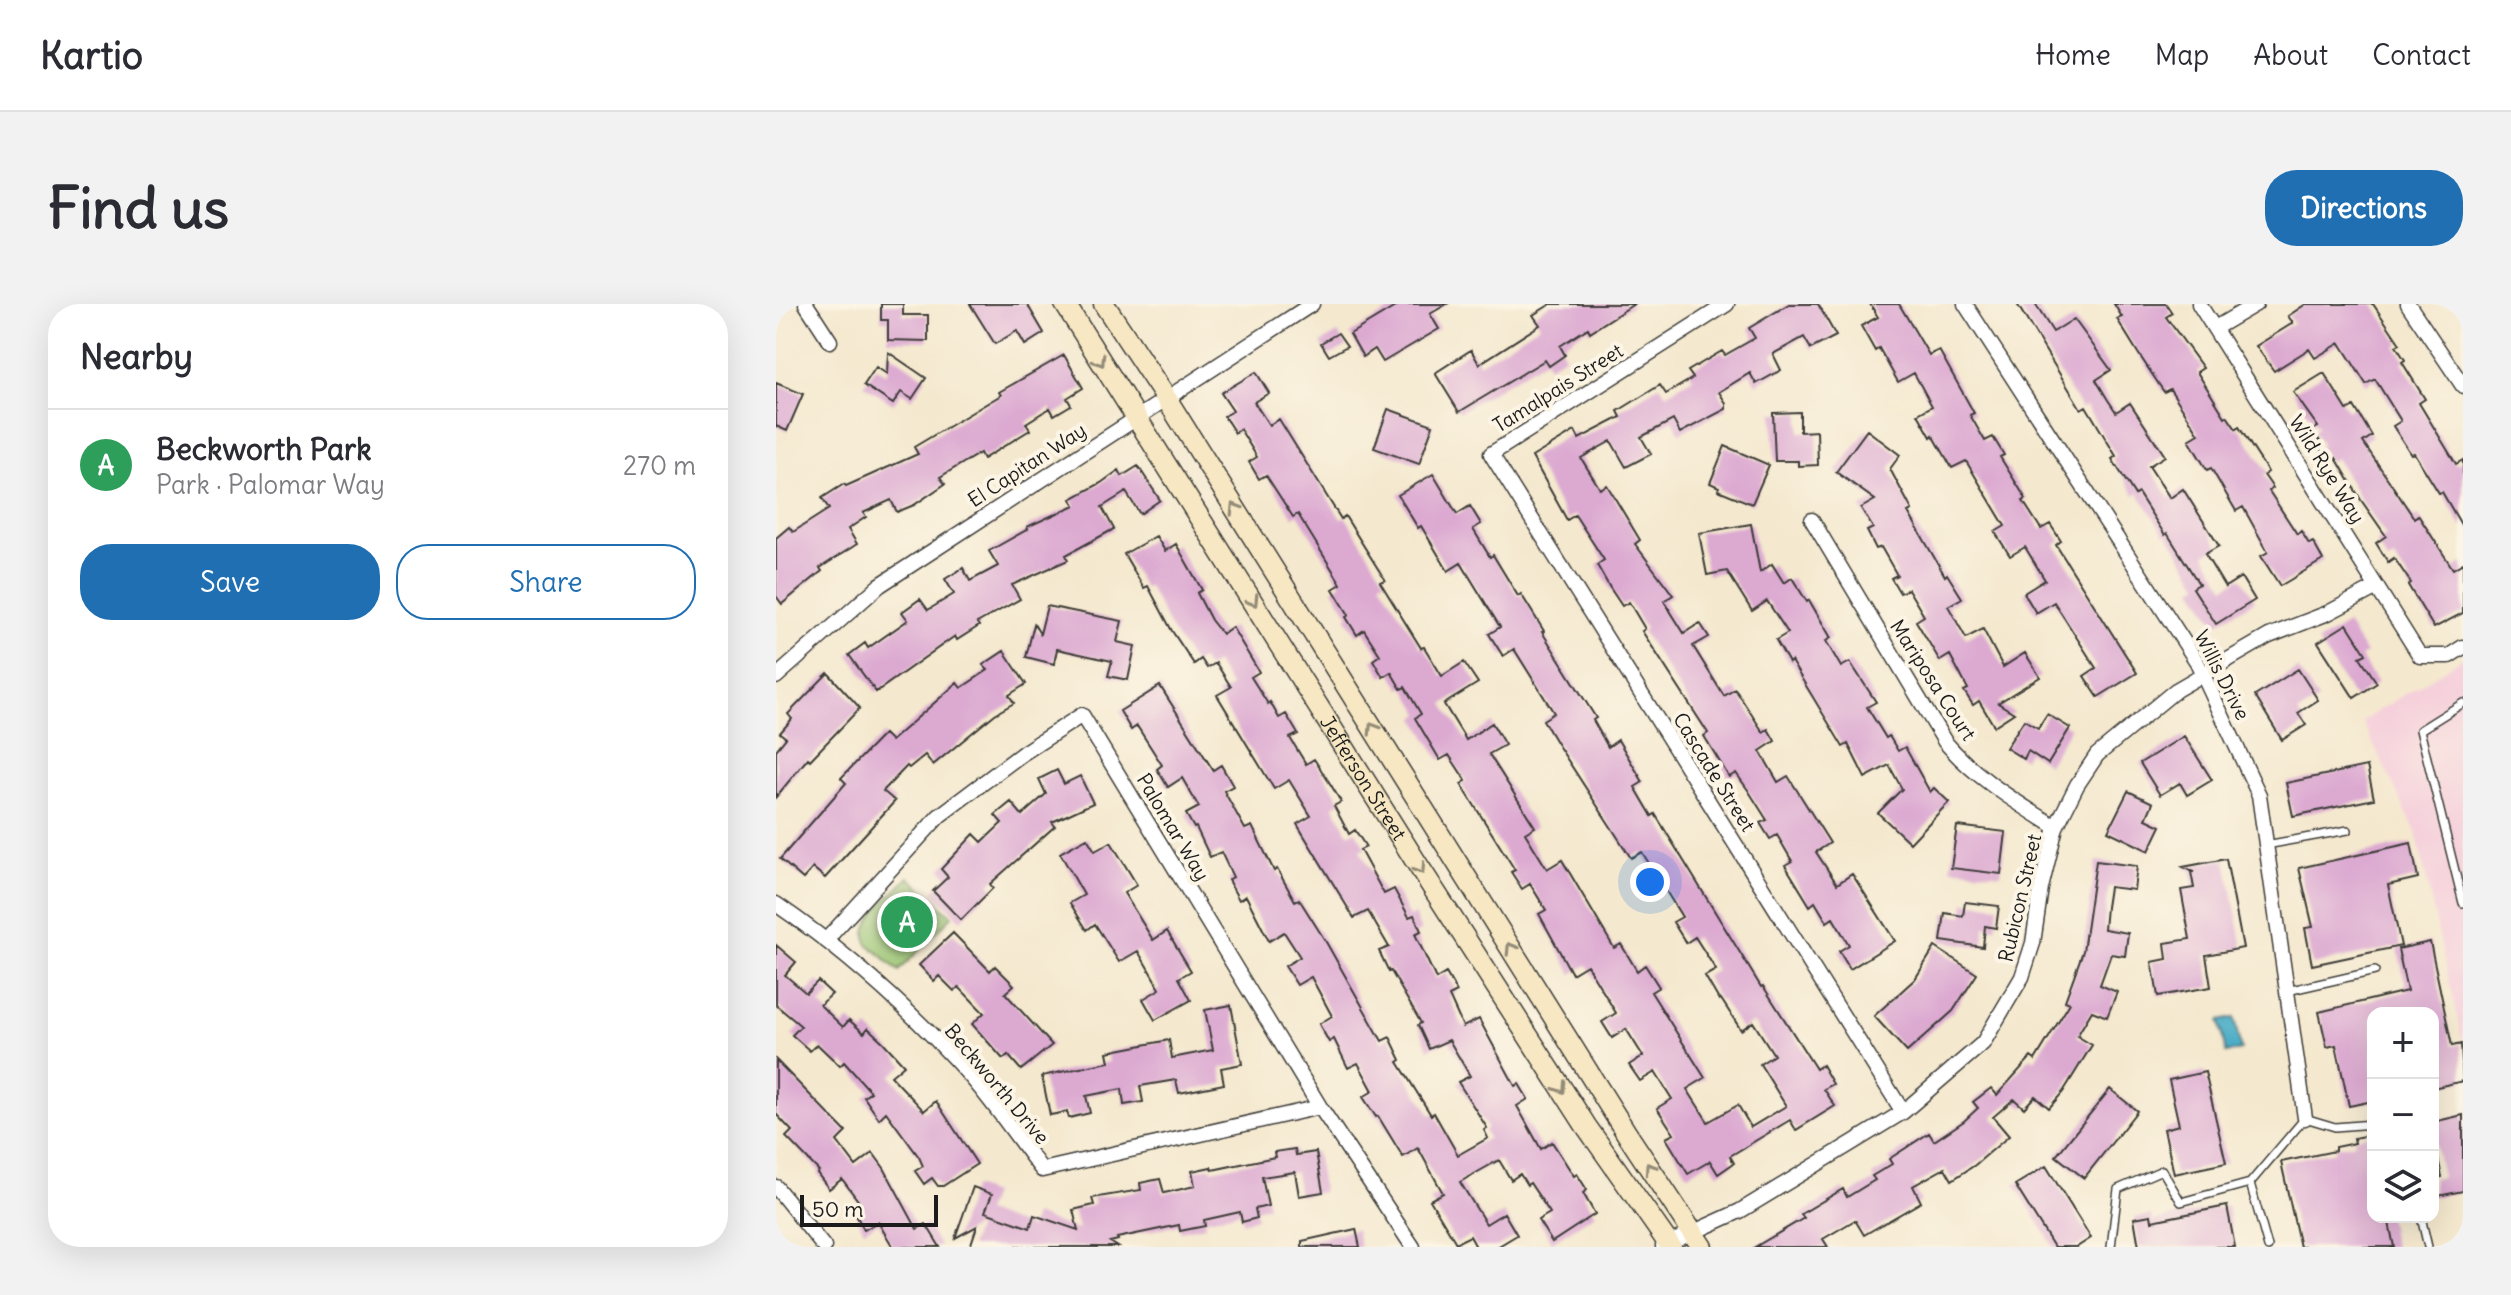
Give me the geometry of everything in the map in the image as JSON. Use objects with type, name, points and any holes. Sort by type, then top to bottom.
[{"type":"main road","name":"Jefferson Street","points":[[1065,304],[1552,1074],[1667,1246]]},
{"type":"main road","name":"Jefferson Street","points":[[1104,304],[1627,1134],[1698,1240]]},
{"type":"street","points":[[806,304],[830,341]]},
{"type":"street","name":"El Capitan Way","points":[[776,677],[880,585],[1312,304]]},
{"type":"street","name":"Tamalpais Street","points":[[1491,454],[1727,304]]},
{"type":"street","name":"Willis Drive","points":[[1965,304],[2197,662],[2259,795],[2305,1118]]},
{"type":"street","name":"Wild Rye Way","points":[[2199,304],[2420,656],[2449,656],[2463,647]]},
{"type":"street","points":[[2215,328],[2256,304]]},
{"type":"street","points":[[2408,304],[2463,386]]},
{"type":"street","name":"Cascade Street","points":[[1491,454],[1903,1112]]},
{"type":"street","name":"Mariposa Court","points":[[1812,520],[1945,742],[1989,785],[2056,827]]},
{"type":"street","name":"Rubicon Street","points":[[1667,1246],[1698,1240],[1903,1112],[1983,1043],[2022,977],[2033,943],[2041,888],[2056,827],[2077,785],[2097,755],[2176,690],[2269,636],[2328,613],[2377,587]]},
{"type":"street","name":"Palomar Way","points":[[827,939],[939,816],[1023,753],[1082,715],[1320,1107],[1413,1247]]},
{"type":"street","name":"Beckworth Drive","points":[[776,904],[827,939],[893,995],[973,1080],[1042,1170],[1320,1107]]},
{"type":"street","points":[[776,1187],[824,1247]]},
{"type":"lane","points":[[2463,703],[2420,730],[2463,903]]},
{"type":"lane","points":[[2266,845],[2348,830]]},
{"type":"lane","points":[[2287,991],[2375,971]]},
{"type":"lane","points":[[2111,1247],[2118,1189],[2162,1170],[2181,1202],[2250,1183],[2305,1118],[2335,1127],[2367,1124]]},
{"type":"lane","points":[[2250,1183],[2268,1247]]},
{"type":"lane","points":[[2422,1223],[2428,1247]]},
{"type":"shaded area","points":[[2463,658],[2463,1044],[2416,832],[2362,721]]},
{"type":"green space","points":[[909,877],[952,916],[899,971],[867,943],[866,934],[873,916]]},
{"type":"water","points":[[2234,1018],[2241,1050],[2226,1053],[2219,1021]]},
{"type":"building","points":[[881,304],[903,304],[903,315],[928,315],[928,341],[888,340],[888,320],[881,320]]},
{"type":"building","points":[[970,304],[1027,304],[1044,333],[1025,345],[1017,331],[995,344]]},
{"type":"building","points":[[1400,304],[1447,304],[1430,314],[1439,329],[1383,362],[1375,349],[1363,357],[1350,334]]},
{"type":"building","points":[[1551,304],[1634,304],[1590,332],[1588,328],[1560,346],[1565,355],[1549,366],[1545,360],[1459,412],[1435,373],[1471,350],[1479,364],[1540,325],[1533,315]]},
{"type":"building","points":[[1789,304],[1818,304],[1836,336],[1811,349],[1804,337],[1773,354],[1781,370],[1756,384],[1750,373],[1719,392],[1726,409],[1680,433],[1673,420],[1641,437],[1651,454],[1626,467],[1611,441],[1581,458],[1600,489],[1607,485],[1640,540],[1635,544],[1673,595],[1664,601],[1684,633],[1700,623],[1709,637],[1693,646],[1724,696],[1735,689],[1763,732],[1768,729],[1775,741],[1760,751],[1778,782],[1788,776],[1830,843],[1816,852],[1837,884],[1852,874],[1895,941],[1850,969],[1839,951],[1849,945],[1833,918],[1827,922],[1815,902],[1810,906],[1785,865],[1792,861],[1777,835],[1770,839],[1760,823],[1767,820],[1736,773],[1729,777],[1704,736],[1708,733],[1642,631],[1645,629],[1629,602],[1622,606],[1610,588],[1597,565],[1604,560],[1575,515],[1567,520],[1532,457],[1575,431],[1579,439],[1621,417],[1618,411],[1660,385],[1666,394],[1693,378],[1688,371],[1722,351],[1725,355],[1755,338],[1749,328]]},
{"type":"building","points":[[1870,304],[1899,304],[1929,355],[1939,350],[1974,413],[1970,415],[1985,441],[1993,437],[2004,455],[2000,457],[2041,529],[2050,524],[2061,541],[2056,545],[2137,673],[2098,697],[2084,676],[2096,668],[2054,602],[2036,613],[2024,593],[2045,580],[2025,547],[2010,556],[1995,532],[2005,526],[1966,461],[1952,468],[1933,435],[1931,437],[1918,414],[1932,406],[1914,373],[1898,382],[1879,348],[1875,351],[1861,326],[1878,317]]},
{"type":"building","points":[[2017,304],[2035,304],[2053,332],[2074,319],[2111,370],[2096,380],[2108,400],[2116,412],[2130,403],[2165,456],[2149,466],[2170,498],[2183,489],[2219,546],[2205,554],[2225,587],[2241,577],[2255,600],[2216,624],[2193,588],[2199,584],[2167,533],[2165,535],[2138,493],[2135,495],[2112,459],[2116,456],[2086,406],[2081,409]]},
{"type":"building","points":[[2114,304],[2166,304],[2172,313],[2166,317],[2203,368],[2197,372],[2225,417],[2236,429],[2239,427],[2268,472],[2264,475],[2273,488],[2269,491],[2297,534],[2301,531],[2309,544],[2313,542],[2323,560],[2280,586],[2261,556],[2268,552],[2243,507],[2236,511],[2211,468],[2207,470],[2189,440],[2199,434],[2170,389],[2164,392],[2138,353],[2117,319],[2122,317]]},
{"type":"building","points":[[2306,304],[2373,304],[2400,344],[2396,346],[2405,360],[2402,362],[2425,399],[2419,403],[2456,464],[2463,460],[2463,528],[2442,492],[2439,493],[2393,426],[2401,421],[2375,379],[2366,384],[2340,343],[2315,358],[2309,349],[2274,371],[2256,346],[2293,323],[2288,316]]},
{"type":"building","points":[[1338,333],[1347,346],[1329,356],[1321,343]]},
{"type":"building","points":[[888,352],[926,378],[912,399],[901,392],[893,404],[864,385],[876,367],[887,374]]},
{"type":"building","points":[[1064,355],[1083,388],[1067,398],[1071,405],[1054,415],[1050,408],[1026,423],[1030,430],[983,459],[980,453],[940,477],[945,484],[914,505],[897,512],[891,500],[863,513],[866,517],[848,529],[857,544],[820,568],[822,571],[782,604],[776,596],[776,538],[789,527],[793,532],[829,509],[822,498],[844,484],[846,486],[918,454],[914,447],[1001,395],[999,392]]},
{"type":"building","points":[[1256,372],[1269,393],[1254,402],[1269,425],[1279,419],[1341,519],[1345,516],[1385,580],[1380,582],[1421,648],[1424,647],[1442,676],[1464,662],[1478,683],[1444,704],[1466,740],[1492,723],[1505,745],[1489,754],[1535,827],[1525,833],[1547,869],[1562,860],[1614,948],[1621,944],[1637,971],[1645,965],[1659,987],[1651,992],[1705,1078],[1687,1089],[1708,1122],[1738,1105],[1751,1127],[1786,1106],[1760,1064],[1774,1055],[1753,1022],[1741,1030],[1719,1000],[1705,976],[1716,970],[1695,937],[1686,943],[1673,922],[1682,917],[1642,852],[1631,858],[1556,742],[1543,720],[1554,713],[1514,649],[1503,656],[1489,634],[1500,627],[1461,563],[1448,571],[1398,495],[1433,474],[1457,514],[1470,506],[1481,524],[1473,529],[1544,631],[1596,718],[1593,720],[1608,747],[1618,740],[1643,782],[1635,787],[1652,816],[1655,814],[1761,987],[1816,1069],[1822,1065],[1833,1084],[1824,1089],[1835,1106],[1796,1130],[1790,1120],[1730,1156],[1734,1163],[1718,1174],[1710,1161],[1688,1174],[1666,1138],[1674,1134],[1657,1108],[1672,1099],[1655,1072],[1640,1081],[1629,1065],[1643,1056],[1626,1029],[1612,1038],[1602,1022],[1616,1013],[1587,965],[1572,974],[1539,914],[1546,910],[1530,884],[1522,889],[1511,872],[1515,870],[1461,784],[1466,781],[1449,755],[1440,760],[1415,718],[1421,714],[1405,687],[1401,689],[1391,672],[1383,677],[1373,660],[1380,655],[1364,630],[1357,635],[1333,589],[1341,584],[1298,514],[1293,517],[1266,475],[1259,479],[1249,462],[1257,457],[1240,429],[1235,433],[1224,416],[1233,411],[1221,393]]},
{"type":"building","points":[[2324,373],[2347,410],[2354,406],[2372,436],[2363,442],[2414,518],[2418,515],[2453,569],[2463,563],[2463,613],[2434,628],[2394,558],[2388,562],[2376,543],[2386,536],[2336,458],[2330,462],[2319,446],[2322,445],[2313,430],[2318,427],[2293,392]]},
{"type":"building","points":[[776,383],[803,394],[787,431],[776,426]]},
{"type":"building","points":[[1388,409],[1433,425],[1419,464],[1374,448]]},
{"type":"building","points":[[1800,412],[1800,432],[1817,431],[1818,465],[1798,466],[1798,461],[1775,461],[1773,413]]},
{"type":"building","points":[[1867,430],[1900,455],[1890,469],[1912,510],[1908,512],[1945,576],[1947,574],[1962,598],[1948,606],[1966,638],[1983,629],[2003,667],[2025,653],[2040,677],[1998,703],[2014,713],[1994,726],[1979,701],[1973,705],[1964,691],[1968,689],[1950,655],[1940,661],[1916,621],[1924,616],[1908,589],[1900,593],[1891,578],[1897,575],[1881,547],[1876,549],[1867,531],[1873,528],[1861,508],[1875,500],[1836,472]]},
{"type":"building","points":[[1725,446],[1769,465],[1752,504],[1718,490],[1719,487],[1710,483]]},
{"type":"building","points":[[1138,466],[1160,500],[1140,514],[1126,492],[1102,507],[1114,529],[1066,555],[1068,560],[1012,585],[1020,599],[977,623],[979,626],[957,640],[955,636],[876,692],[849,655],[865,643],[868,648],[908,620],[902,612],[920,599],[928,610],[954,594],[945,579],[963,568],[970,581],[998,566],[989,551],[1027,527],[1075,505],[1071,499],[1119,470],[1122,476]]},
{"type":"building","points":[[1751,524],[1760,572],[1772,564],[1784,583],[1792,578],[1831,638],[1826,641],[1841,667],[1850,662],[1876,702],[1867,707],[1886,738],[1889,736],[1898,751],[1905,747],[1930,792],[1934,788],[1949,802],[1910,843],[1878,813],[1902,789],[1889,765],[1865,778],[1848,744],[1843,747],[1776,640],[1788,633],[1767,601],[1752,611],[1727,571],[1707,575],[1699,533]]},
{"type":"building","points":[[1156,536],[1165,551],[1176,544],[1202,590],[1197,593],[1222,634],[1232,627],[1259,672],[1251,677],[1279,718],[1286,714],[1298,734],[1290,738],[1306,764],[1314,759],[1331,785],[1341,802],[1334,806],[1349,834],[1355,830],[1366,847],[1360,850],[1384,894],[1394,889],[1409,917],[1414,915],[1421,931],[1415,934],[1436,979],[1446,973],[1457,992],[1449,996],[1463,1027],[1479,1019],[1515,1086],[1519,1084],[1528,1099],[1517,1106],[1541,1149],[1552,1142],[1587,1190],[1583,1193],[1595,1214],[1552,1242],[1538,1220],[1550,1213],[1530,1183],[1527,1185],[1520,1174],[1511,1180],[1499,1160],[1460,1182],[1486,1224],[1504,1213],[1517,1235],[1497,1247],[1476,1247],[1470,1236],[1456,1243],[1430,1200],[1443,1193],[1418,1148],[1403,1157],[1363,1097],[1373,1091],[1358,1063],[1348,1068],[1334,1039],[1329,1042],[1319,1024],[1332,1016],[1311,977],[1297,985],[1285,966],[1300,957],[1284,932],[1269,941],[1246,896],[1239,900],[1228,880],[1233,877],[1221,852],[1210,857],[1186,814],[1199,807],[1182,778],[1168,787],[1157,769],[1162,765],[1137,726],[1131,730],[1120,711],[1160,686],[1213,770],[1221,765],[1233,786],[1224,791],[1245,829],[1252,826],[1274,871],[1277,869],[1295,901],[1299,899],[1382,1041],[1390,1037],[1401,1060],[1398,1062],[1431,1115],[1434,1113],[1458,1155],[1488,1138],[1484,1130],[1487,1128],[1458,1082],[1470,1076],[1449,1040],[1429,1049],[1418,1025],[1421,1023],[1379,951],[1389,947],[1368,911],[1354,918],[1297,824],[1311,816],[1289,780],[1274,789],[1217,695],[1231,687],[1216,663],[1207,668],[1201,659],[1194,664],[1148,586],[1144,588],[1124,554]]},
{"type":"building","points":[[1047,606],[1122,621],[1117,642],[1135,646],[1128,680],[1108,676],[1112,661],[1057,649],[1054,664],[1026,657],[1034,624],[1040,634]]},
{"type":"building","points":[[2347,624],[2366,654],[2360,657],[2377,683],[2354,698],[2318,642]]},
{"type":"building","points":[[1004,651],[1026,684],[1009,695],[1014,703],[995,714],[933,765],[925,755],[909,768],[907,766],[883,791],[895,801],[825,878],[813,868],[803,879],[780,859],[846,783],[841,778],[884,734],[891,741],[957,683],[961,688],[988,670],[983,665]]},
{"type":"building","points":[[2298,669],[2318,700],[2298,713],[2306,725],[2282,740],[2255,696]]},
{"type":"building","points":[[828,673],[860,708],[810,760],[808,758],[776,797],[776,750],[786,738],[780,733],[792,719],[788,714]]},
{"type":"building","points":[[2047,714],[2070,728],[2048,764],[2028,751],[2024,759],[2006,748],[2024,720],[2038,728]]},
{"type":"building","points":[[2184,736],[2212,780],[2187,795],[2180,783],[2160,795],[2140,763]]},
{"type":"building","points":[[2367,766],[2374,799],[2293,816],[2286,783]]},
{"type":"building","points":[[1057,770],[1064,784],[1080,776],[1093,803],[1052,822],[1055,826],[990,884],[993,888],[961,920],[933,891],[948,877],[941,869],[974,834],[982,842],[1002,823],[995,815],[1011,802],[1022,815],[1046,794],[1039,779]]},
{"type":"building","points":[[2128,791],[2153,803],[2146,819],[2161,826],[2149,851],[2108,831]]},
{"type":"building","points":[[1957,826],[2006,832],[2001,874],[1951,868]]},
{"type":"building","points":[[1087,838],[1095,851],[1111,842],[1137,885],[1124,893],[1153,940],[1167,931],[1191,971],[1179,978],[1191,1000],[1155,1020],[1143,999],[1160,989],[1138,951],[1119,962],[1095,924],[1087,930],[1070,903],[1084,895],[1060,853]]},
{"type":"building","points":[[2411,843],[2418,878],[2388,885],[2401,946],[2312,965],[2305,928],[2313,927],[2299,868]]},
{"type":"building","points":[[2226,859],[2243,948],[2206,955],[2211,987],[2158,996],[2152,962],[2167,959],[2165,943],[2190,939],[2181,890],[2194,888],[2191,872],[2194,872],[2183,867]]},
{"type":"building","points":[[2096,861],[2137,866],[2134,890],[2109,887],[2106,907],[2104,929],[2128,933],[2125,956],[2111,954],[2100,985],[2117,992],[2107,1017],[2092,1011],[2077,1036],[2092,1045],[2063,1092],[2049,1108],[2035,1096],[2024,1108],[2014,1099],[1993,1117],[2009,1136],[1952,1180],[1945,1168],[1913,1186],[1921,1202],[1864,1235],[1855,1220],[1823,1239],[1828,1247],[1755,1247],[1804,1218],[1801,1214],[1843,1189],[1847,1197],[1875,1180],[1872,1176],[1892,1164],[1889,1159],[1929,1133],[1934,1141],[1964,1121],[1978,1108],[1973,1102],[1991,1088],[1997,1095],[2031,1057],[2035,1060],[2070,1003],[2065,1001],[2083,951]]},
{"type":"building","points":[[1965,902],[1999,906],[1996,928],[1985,926],[1983,947],[1941,941],[1945,913],[1963,916]]},
{"type":"building","points":[[953,933],[990,971],[995,966],[1014,985],[1005,993],[1052,1045],[1021,1070],[1008,1055],[1003,1059],[972,1024],[984,1013],[959,987],[954,991],[939,976],[934,981],[919,965]]},
{"type":"building","points":[[2430,942],[2452,1046],[2461,1044],[2463,1081],[2439,1087],[2439,1007],[2367,1007],[2367,1102],[2349,1106],[2336,1045],[2327,1047],[2319,1012],[2407,991],[2398,949]]},
{"type":"building","points":[[776,945],[796,962],[785,975],[806,993],[818,981],[832,994],[820,1005],[843,1027],[849,1020],[864,1033],[868,1028],[883,1042],[904,1065],[891,1076],[924,1111],[936,1101],[977,1164],[943,1186],[938,1186],[932,1178],[924,1184],[915,1171],[923,1166],[919,1157],[886,1112],[879,1119],[864,1097],[871,1092],[844,1062],[840,1066],[817,1044],[810,1051],[792,1035],[801,1026],[776,1005]]},
{"type":"building","points":[[1935,947],[1977,974],[1953,1011],[1907,1052],[1874,1016],[1915,979]]},
{"type":"building","points":[[1231,1005],[1242,1064],[1221,1068],[1224,1084],[1179,1093],[1176,1080],[1140,1086],[1143,1102],[1124,1105],[1122,1089],[1086,1096],[1090,1113],[1069,1118],[1067,1112],[1050,1115],[1042,1076],[1109,1062],[1107,1052],[1169,1040],[1172,1058],[1213,1050],[1205,1010]]},
{"type":"building","points":[[776,1060],[846,1132],[837,1141],[856,1166],[873,1153],[917,1229],[926,1224],[940,1247],[893,1247],[878,1222],[864,1230],[854,1211],[862,1206],[842,1179],[829,1189],[817,1173],[819,1171],[786,1137],[792,1131],[776,1114]]},
{"type":"building","points":[[2205,1072],[2226,1163],[2174,1174],[2164,1129],[2179,1125],[2169,1080]]},
{"type":"building","points":[[2110,1089],[2137,1111],[2084,1178],[2056,1156]]},
{"type":"building","points":[[2463,1115],[2463,1191],[2439,1196],[2439,1178],[2442,1177],[2439,1121]]},
{"type":"building","points":[[2367,1135],[2367,1223],[2389,1223],[2394,1247],[2300,1247],[2281,1162],[2335,1151],[2335,1147],[2355,1143],[2354,1138]]},
{"type":"building","points":[[1295,1149],[1296,1155],[1316,1152],[1323,1192],[1299,1196],[1295,1172],[1262,1177],[1268,1206],[1255,1209],[1257,1218],[1242,1222],[1240,1212],[1204,1220],[1205,1226],[1180,1231],[1179,1225],[1110,1242],[1118,1247],[970,1247],[977,1226],[955,1238],[973,1187],[992,1194],[985,1212],[1030,1228],[1034,1215],[1078,1230],[1073,1210],[1094,1205],[1092,1198],[1141,1190],[1140,1183],[1160,1179],[1164,1193],[1195,1186],[1192,1171],[1275,1157],[1274,1152]]},
{"type":"building","points":[[2046,1166],[2091,1238],[2077,1247],[2054,1247],[2015,1185]]},
{"type":"building","points":[[2227,1206],[2235,1247],[2139,1247],[2134,1218],[2151,1215],[2152,1221]]},
{"type":"building","points":[[1356,1229],[1360,1247],[1302,1247],[1302,1241]]},
{"type":"place","name":"Beckworth Park","points":[[907,922]]}]
